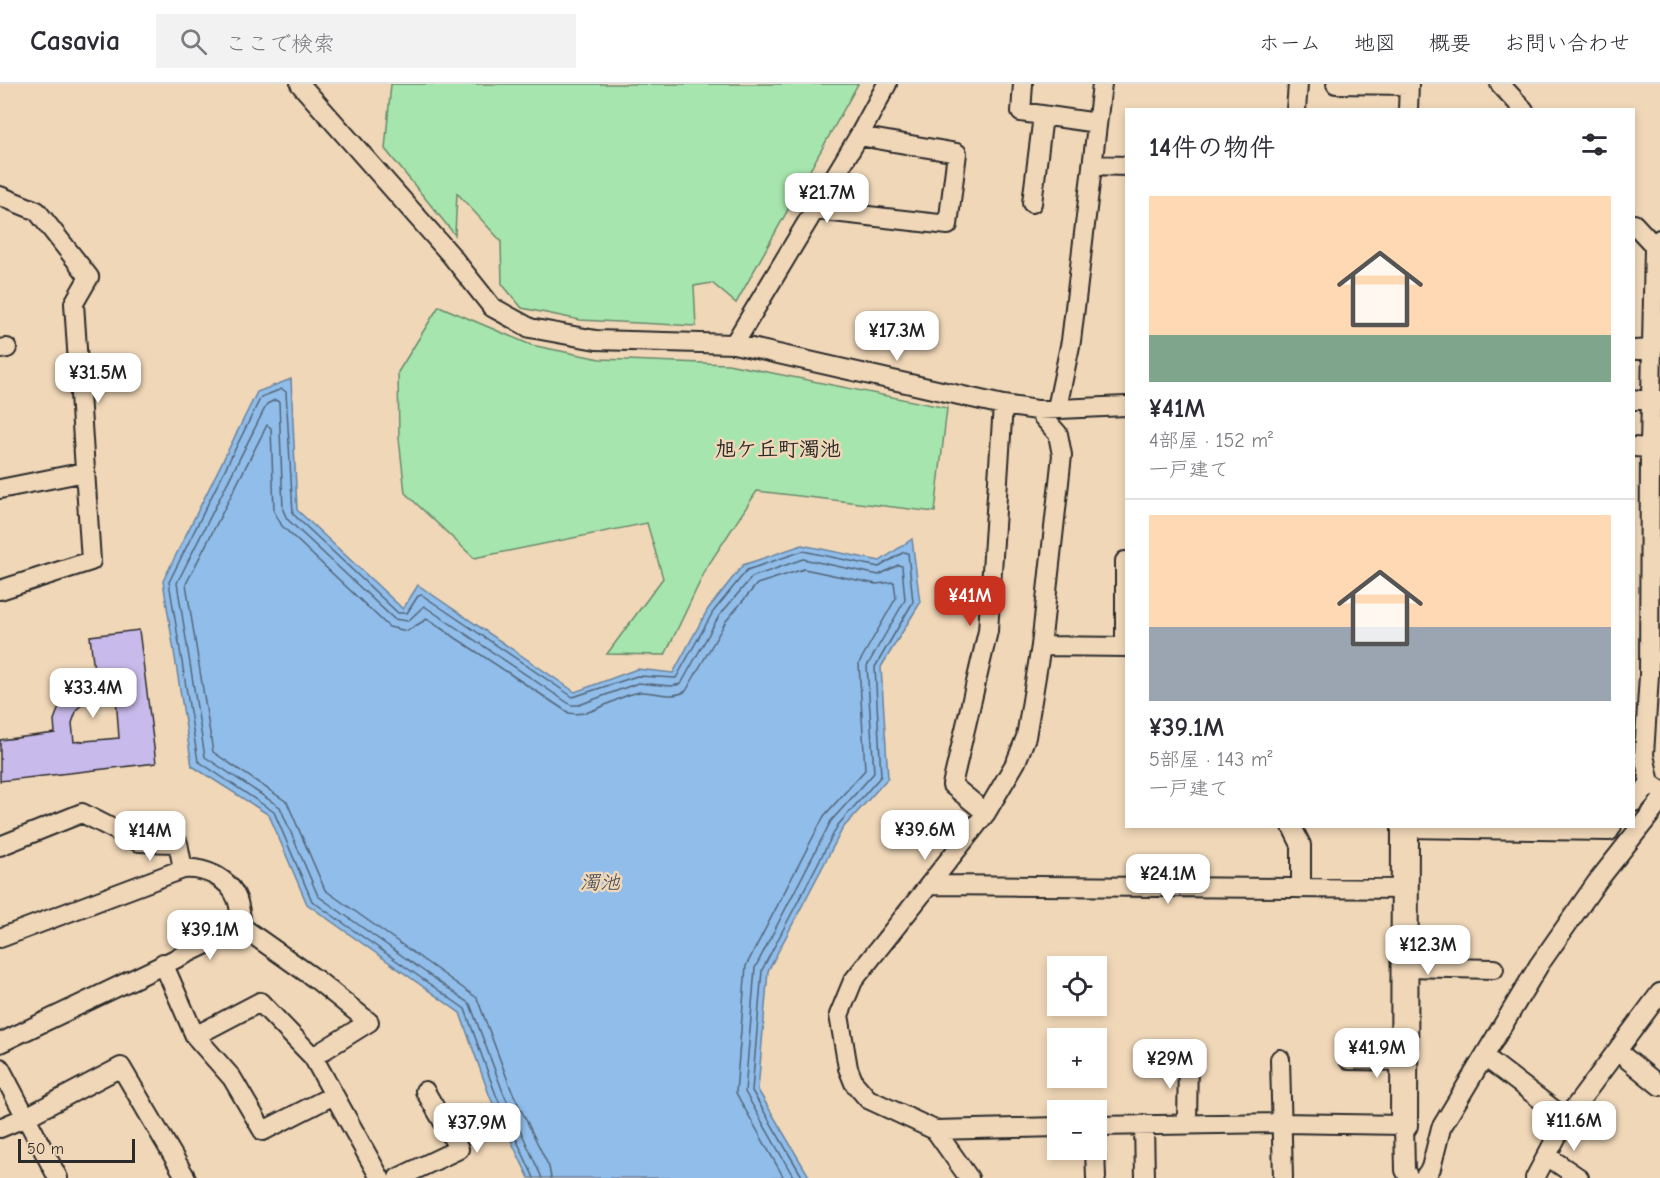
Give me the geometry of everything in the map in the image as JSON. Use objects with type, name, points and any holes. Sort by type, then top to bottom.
[{"type":"street","points":[[300,84],[450,254],[492,307],[530,328],[596,340],[734,344],[1003,405],[1037,410],[1125,406]]},
{"type":"street","points":[[734,344],[859,136],[887,84]]},
{"type":"street","points":[[1023,84],[1022,112],[1097,123]]},
{"type":"street","points":[[1057,408],[1071,341],[1102,84]]},
{"type":"street","points":[[1296,108],[1298,84]]},
{"type":"street","points":[[1336,84],[1409,85],[1408,108]]},
{"type":"street","points":[[1500,84],[1522,108]]},
{"type":"street","points":[[1032,203],[1043,116]]},
{"type":"street","points":[[815,210],[948,225],[957,153],[859,136]]},
{"type":"street","points":[[1092,165],[1125,165]]},
{"type":"street","points":[[0,196],[37,212],[89,277],[74,303],[91,561],[0,590]]},
{"type":"street","points":[[1635,225],[1658,245],[1653,350],[1656,400],[1642,447],[1654,495],[1641,523],[1639,755],[1655,786],[1635,801]]},
{"type":"street","points":[[1635,350],[1653,350]]},
{"type":"street","points":[[1635,400],[1656,400]]},
{"type":"street","points":[[986,813],[951,786],[988,631],[1003,405]]},
{"type":"street","points":[[1037,410],[1058,434],[1062,455],[1041,646],[1026,737],[1016,762],[986,813],[853,981],[839,1015],[848,1068],[854,1083],[868,1099],[935,1130],[1047,1126]]},
{"type":"street","points":[[0,489],[86,472]]},
{"type":"street","points":[[1041,646],[1125,647]]},
{"type":"street","points":[[1424,1178],[1431,1168],[1440,1128],[1539,965],[1597,882],[1658,811]]},
{"type":"street","points":[[0,846],[82,813],[139,842],[178,843],[183,869]]},
{"type":"street","points":[[1292,828],[1301,845],[1301,888]]},
{"type":"street","points":[[1405,828],[1404,1125],[1405,1170],[1409,1178]]},
{"type":"street","points":[[1456,828],[1609,831],[1611,828]]},
{"type":"street","points":[[0,938],[183,869],[197,868],[220,877],[237,897],[242,927],[317,980],[369,1022],[313,1057]]},
{"type":"street","points":[[930,885],[1406,889]]},
{"type":"street","points":[[0,1043],[242,927]]},
{"type":"street","points":[[163,963],[195,1036],[232,1077],[262,1131],[334,1095]]},
{"type":"street","points":[[1406,967],[1494,969]]},
{"type":"street","points":[[1535,1178],[1566,1119],[1660,993]]},
{"type":"street","points":[[195,1036],[260,1002],[313,1057],[380,1178]]},
{"type":"street","points":[[1617,1051],[1660,1086]]},
{"type":"street","points":[[1485,1057],[1566,1119]]},
{"type":"street","points":[[1187,1123],[1188,1058]]},
{"type":"street","points":[[1280,1059],[1283,1178]]},
{"type":"street","points":[[1349,1060],[1405,1061]]},
{"type":"street","points":[[0,1128],[26,1117],[121,1067],[186,1178]]},
{"type":"street","points":[[0,1068],[58,1178]]},
{"type":"street","points":[[399,1178],[459,1149],[425,1091]]},
{"type":"street","points":[[1107,1126],[1187,1123],[1404,1125]]},
{"type":"street","points":[[1144,1124],[1145,1178]]},
{"type":"street","points":[[935,1130],[969,1178]]},
{"type":"street","points":[[1547,1156],[1580,1178]]},
{"type":"street","points":[[1095,1160],[1096,1178]]},
{"type":"green space","points":[[391,84],[858,84],[736,303],[712,283],[694,286],[696,326],[580,320],[522,308],[502,284],[501,241],[457,193],[455,235],[385,149]]},
{"type":"green space","points":[[439,306],[531,345],[600,359],[728,364],[947,408],[935,512],[757,491],[707,567],[665,655],[607,654],[663,578],[647,523],[474,558],[405,493],[399,438],[398,372]]},
{"type":"water","name":"濁池","points":[[291,379],[297,510],[403,609],[418,585],[575,692],[637,669],[673,673],[708,609],[743,565],[802,545],[880,561],[912,539],[920,603],[881,667],[888,778],[843,828],[768,971],[758,1090],[810,1178],[529,1178],[490,1097],[460,1013],[307,904],[269,815],[192,766],[163,581],[257,392]]},
{"type":"building","points":[[139,630],[156,763],[0,781],[0,740],[55,733],[54,720],[62,699],[80,683],[95,680],[90,636]],"holes":[[[102,696],[116,696],[119,738],[74,742],[72,723],[77,709],[87,701]]]},
{"type":"district","name":"旭ケ丘町濁池","points":[[778,449]]}]
